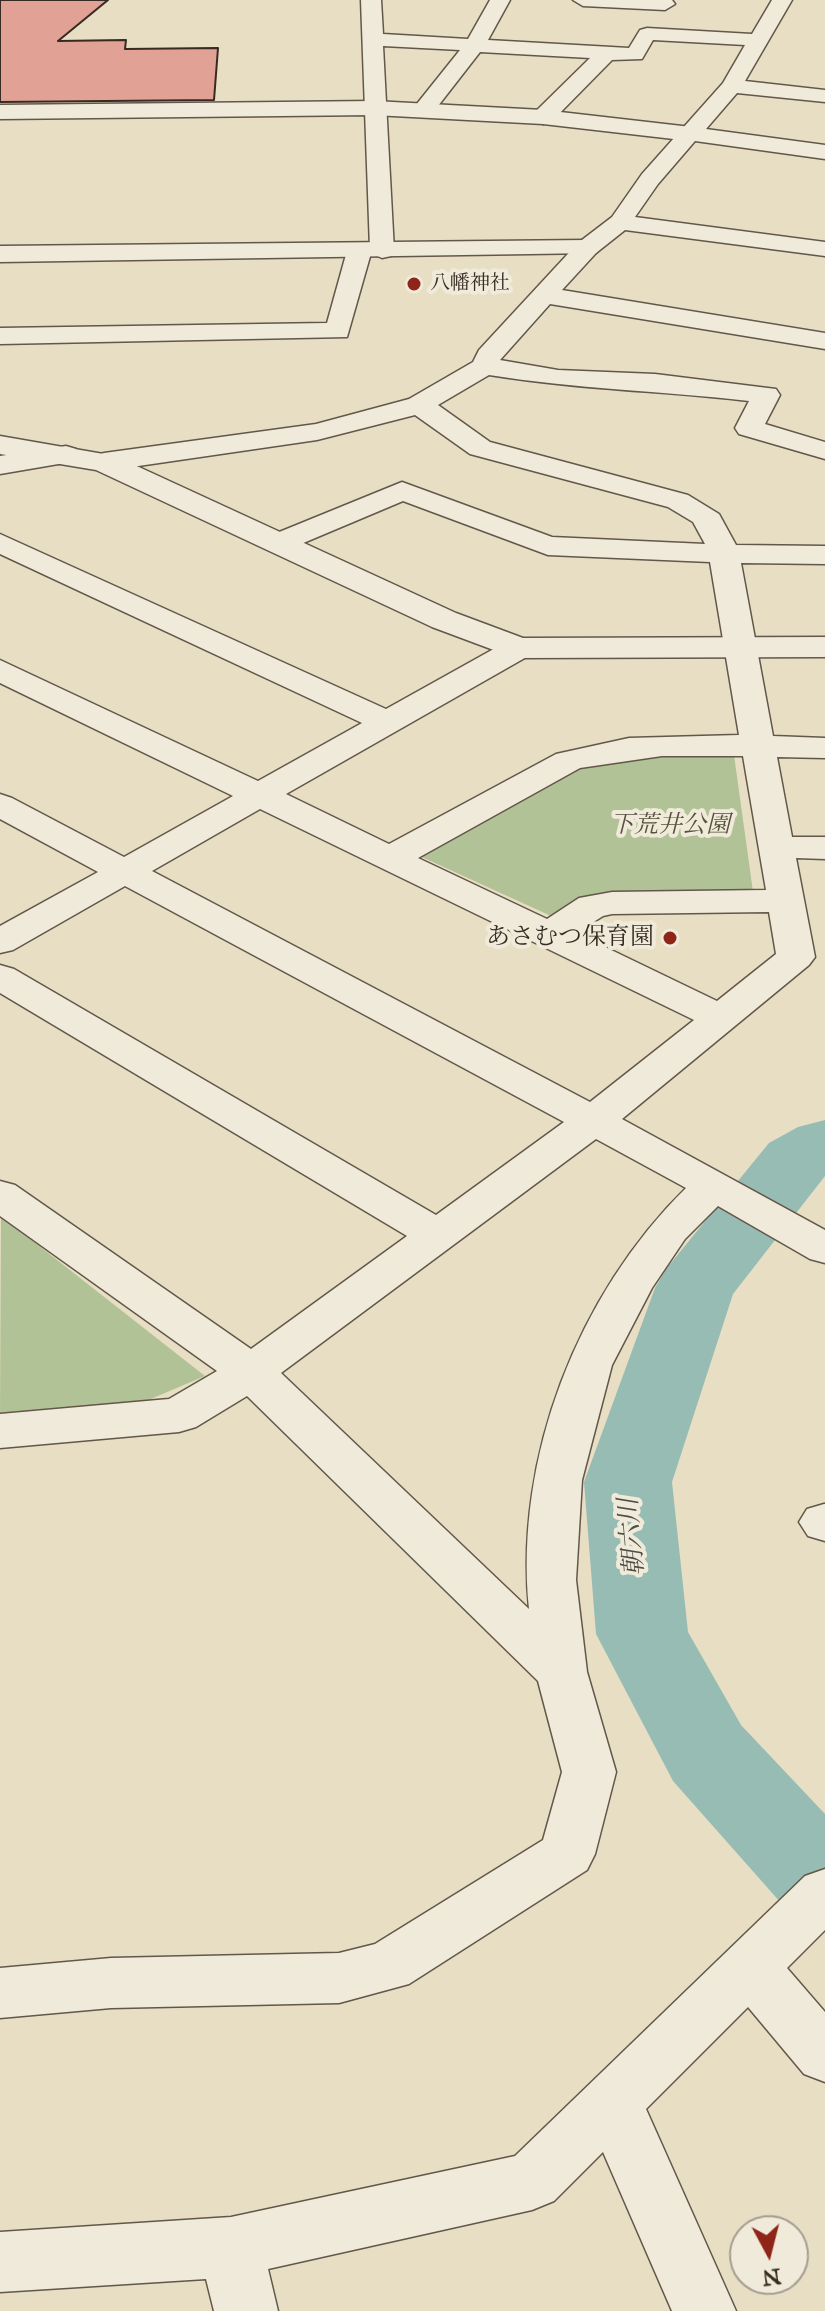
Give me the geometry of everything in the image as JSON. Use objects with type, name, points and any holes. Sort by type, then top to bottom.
[{"type":"street","points":[[0,336],[338,331],[370,251],[374,108],[371,0]]},
{"type":"street","points":[[423,110],[474,46],[500,0]]},
{"type":"street","points":[[372,39],[635,55],[666,2],[583,0]]},
{"type":"street","points":[[485,366],[488,356],[587,248],[620,222],[650,179],[732,86],[782,0]]},
{"type":"street","points":[[647,34],[757,40]]},
{"type":"street","points":[[543,117],[606,54]]},
{"type":"street","points":[[732,86],[817,88]]},
{"type":"street","points":[[0,112],[423,110],[543,117],[825,152]]},
{"type":"street","points":[[620,222],[825,249]]},
{"type":"street","points":[[0,254],[587,248]]},
{"type":"street","points":[[544,295],[673,319],[825,341]]},
{"type":"street","points":[[104,462],[317,432],[419,405],[485,366],[558,378],[655,382],[766,395],[749,428],[825,451]]},
{"type":"street","points":[[0,1431],[179,1415],[251,1372],[593,1121],[719,1017],[811,957],[786,901],[724,554],[715,528],[703,512],[678,501],[480,448],[419,405]]},
{"type":"street","points":[[0,445],[104,462],[444,620],[519,648],[825,647]]},
{"type":"street","points":[[0,465],[66,455]]},
{"type":"street","points":[[278,543],[402,491],[548,546],[825,555]]},
{"type":"street","points":[[0,543],[386,722]]},
{"type":"street","points":[[0,942],[519,648]]},
{"type":"street","points":[[0,670],[719,1017]]},
{"type":"street","points":[[390,858],[568,761],[599,751],[636,747],[825,748]]},
{"type":"street","points":[[0,805],[723,1190],[825,1249]]},
{"type":"street","points":[[777,847],[825,848]]},
{"type":"street","points":[[550,934],[592,906],[612,903],[786,901]]},
{"type":"street","points":[[0,977],[437,1235]]},
{"type":"street","points":[[0,1993],[111,1983],[339,1978],[389,1966],[567,1854],[589,1772],[561,1672],[551,1580],[558,1480],[589,1365],[632,1285],[670,1229],[723,1190]]},
{"type":"street","points":[[0,1195],[251,1372],[561,1672]]},
{"type":"street","points":[[0,2262],[231,2247],[532,2181],[825,1893]]},
{"type":"street","points":[[766,1952],[775,1997],[825,2055]]},
{"type":"street","points":[[613,2104],[704,2311]]},
{"type":"street","points":[[231,2247],[246,2311]]},
{"type":"green space","name":"下荒井公園","points":[[618,755],[734,755],[754,899],[551,916],[413,853],[577,764]]},
{"type":"green space","points":[[1,1216],[205,1376],[146,1401],[0,1416]]},
{"type":"building","points":[[0,0],[108,0],[58,41],[126,40],[125,49],[218,48],[214,100],[0,102]]},
{"type":"waterway","name":"朝六川","points":[[825,1144],[796,1160],[695,1288],[628,1482],[642,1634],[707,1753],[825,1882]]},
{"type":"place","name":"八幡神社","points":[[414,284]]},
{"type":"place","name":"あさむつ保育園","points":[[670,938]]}]
